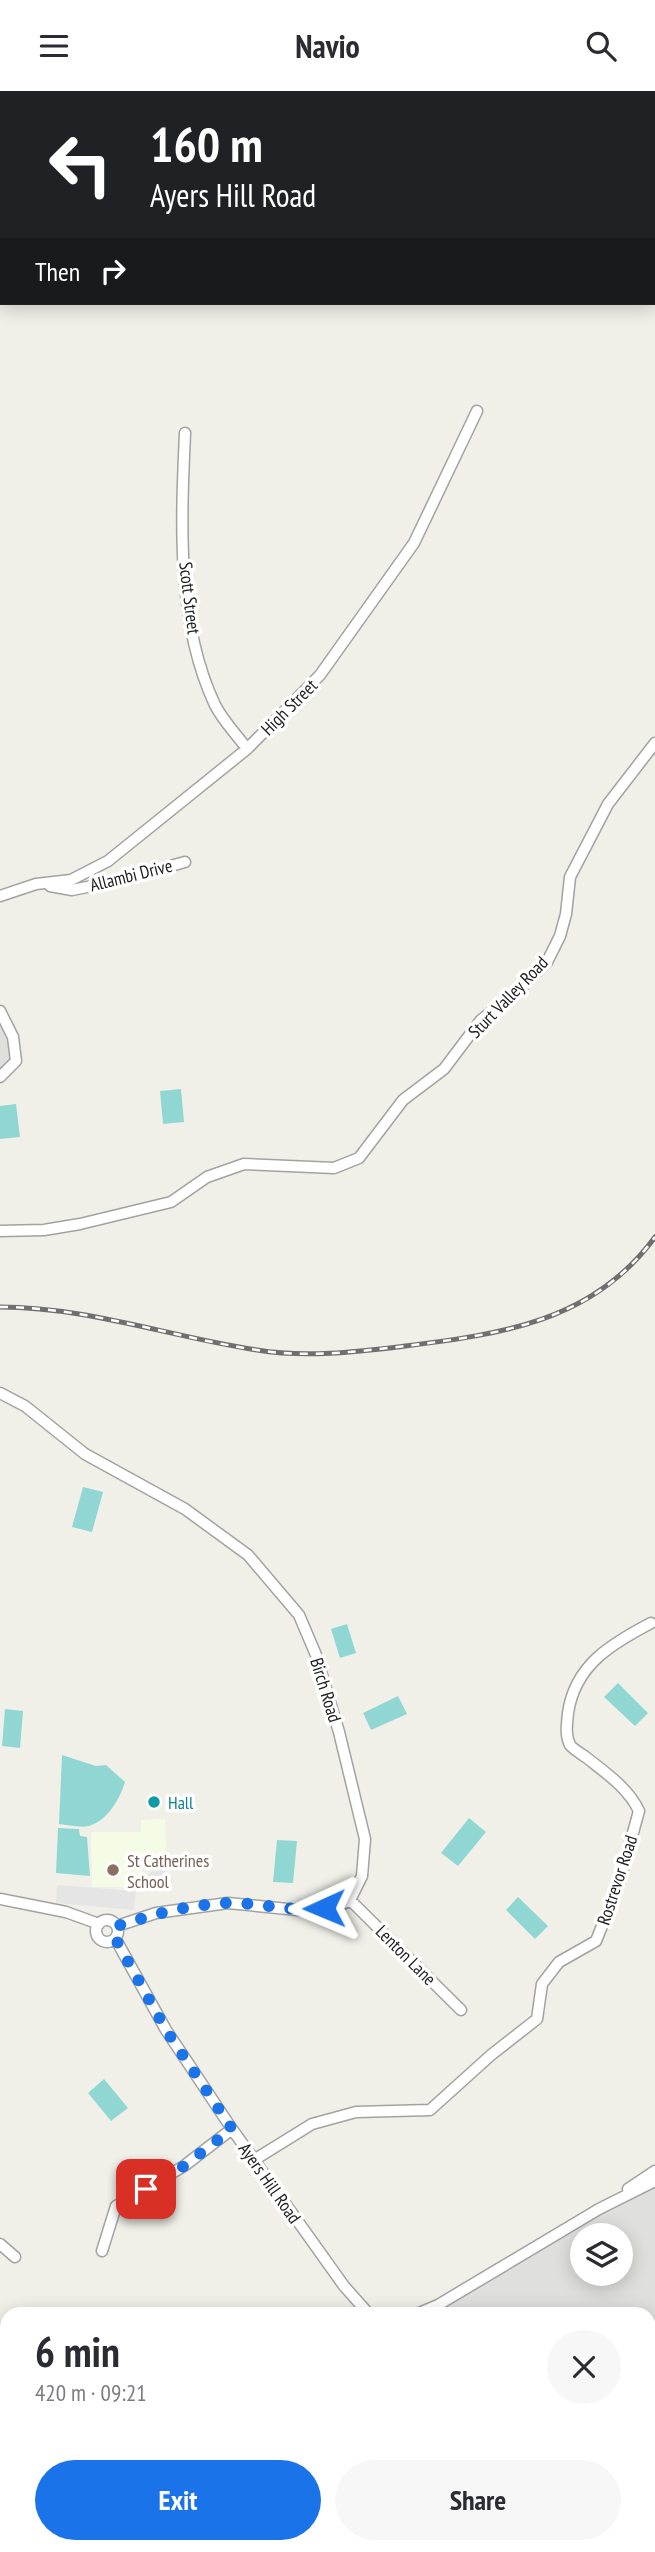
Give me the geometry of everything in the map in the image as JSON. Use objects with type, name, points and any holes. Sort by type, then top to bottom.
[{"type":"street","name":"High Street","points":[[0,896],[36,884],[71,880],[108,861],[247,749],[320,675],[414,543],[477,411]]},
{"type":"street","name":"Scott Street","points":[[185,433],[184,584],[199,662],[216,707],[247,749]]},
{"type":"street","name":"Sturt Valley Road","points":[[0,1231],[44,1230],[80,1224],[171,1202],[207,1177],[244,1164],[334,1168],[359,1158],[404,1100],[444,1069],[481,1020],[519,991],[547,962],[560,936],[566,914],[569,877],[608,804],[655,743]]},
{"type":"street","name":"Allambi Drive","points":[[36,884],[72,890],[185,862]]},
{"type":"street","points":[[0,1011],[13,1037],[16,1061],[0,1077]]},
{"type":"street","name":"Birch Road","points":[[0,1392],[26,1406],[85,1454],[185,1509],[238,1547],[248,1555],[299,1615],[320,1668],[339,1732],[365,1839],[362,1876],[350,1900]]},
{"type":"street","name":"Rostrevor Road","points":[[254,2160],[312,2124],[356,2112],[430,2111],[491,2055],[537,2019],[542,1984],[559,1962],[596,1941],[619,1883],[639,1811],[633,1798],[612,1777],[571,1746],[566,1732],[569,1709],[579,1678],[599,1654],[651,1623]]},
{"type":"street","points":[[0,1899],[66,1912],[99,1924]]},
{"type":"street","points":[[117,1926],[156,1913],[228,1903],[307,1911],[341,1905],[350,1900]]},
{"type":"street","name":"Lenton Lane","points":[[350,1900],[461,2010]]},
{"type":"street","points":[[108,1920],[117,1926],[118,1933],[115,1938],[109,1941],[99,1938],[96,1931],[99,1924],[108,1920]]},
{"type":"street","name":"Ayers Hill Road","points":[[115,1938],[166,2030],[232,2129],[344,2285],[363,2307]]},
{"type":"street","points":[[102,2251],[116,2206],[184,2166],[232,2129]]},
{"type":"street","points":[[433,2307],[598,2209],[655,2171]]},
{"type":"street","points":[[598,2209],[655,2181]]},
{"type":"street","points":[[0,2244],[15,2257]]},
{"type":"shaded area","points":[[0,1011],[16,1061],[0,1077]]},
{"type":"shaded area","points":[[181,1089],[184,1122],[163,1124],[160,1091]]},
{"type":"shaded area","points":[[16,1104],[20,1137],[0,1139],[0,1106]]},
{"type":"shaded area","points":[[83,1487],[103,1492],[92,1532],[72,1527]]},
{"type":"shaded area","points":[[347,1624],[356,1653],[340,1658],[331,1629]]},
{"type":"shaded area","points":[[618,1683],[648,1713],[635,1726],[604,1697]]},
{"type":"shaded area","points":[[398,1696],[407,1714],[371,1730],[363,1713]]},
{"type":"shaded area","points":[[5,1709],[23,1711],[20,1748],[2,1746]]},
{"type":"shaded area","points":[[62,1755],[96,1766],[106,1765],[125,1782],[112,1809],[96,1823],[82,1827],[59,1824]]},
{"type":"shaded area","points":[[469,1818],[486,1832],[458,1866],[441,1853]]},
{"type":"shaded area","points":[[165,1819],[166,1862],[143,1863],[142,1874],[134,1875],[134,1887],[92,1887],[91,1832],[141,1832],[141,1820]]},
{"type":"shaded area","points":[[58,1828],[79,1829],[80,1836],[87,1837],[90,1876],[56,1873]]},
{"type":"shaded area","points":[[277,1840],[297,1841],[293,1883],[273,1882]]},
{"type":"shaded area","points":[[163,1858],[171,1865],[148,1893],[139,1886]]},
{"type":"shaded area","points":[[57,1885],[136,1891],[134,1910],[56,1903]]},
{"type":"shaded area","points":[[518,1897],[548,1926],[535,1939],[506,1910]]},
{"type":"shaded area","points":[[104,2079],[128,2108],[111,2121],[88,2093]]},
{"type":"shaded area","points":[[655,2181],[655,2307],[430,2307],[570,2229],[570,2286],[633,2286],[633,2223],[580,2223]]},
{"type":"railway","points":[[0,1307],[33,1308],[97,1317],[275,1352],[312,1354],[368,1350],[476,1336],[543,1319],[574,1306],[603,1288],[630,1266],[655,1237]]},
{"type":"place","name":"Hall","points":[[154,1802]]},
{"type":"place","name":"St Catherines School","points":[[113,1870]]},
{"type":"route","points":[[146,2189],[184,2166],[232,2129],[166,2030],[115,1938],[118,1933],[117,1926],[156,1913],[228,1903],[307,1911],[324,1908]]}]
